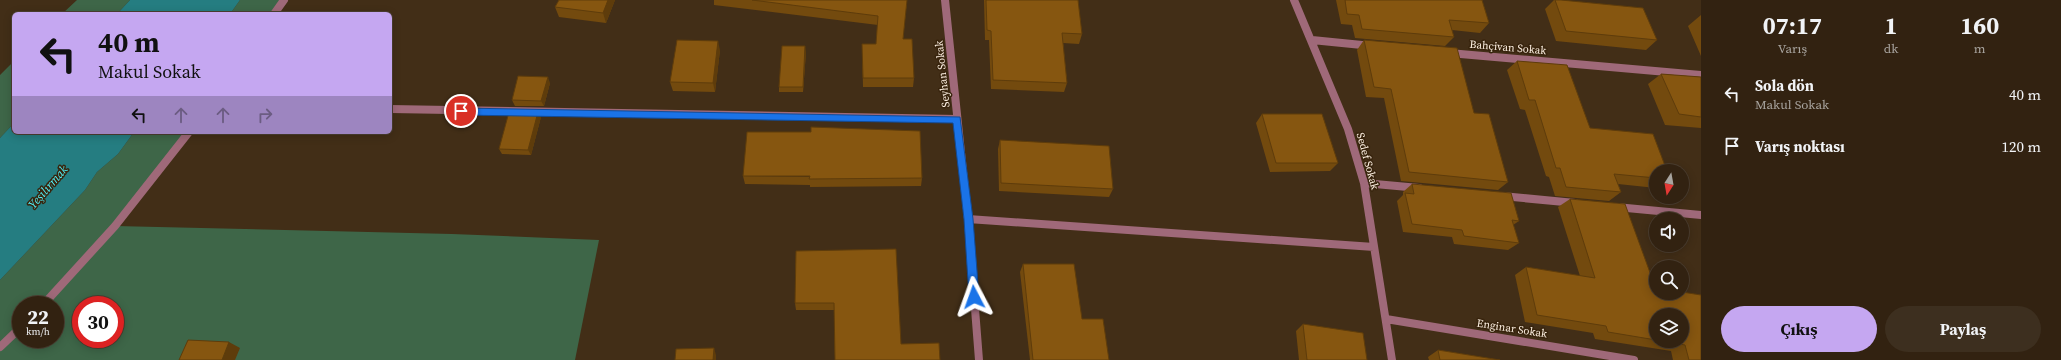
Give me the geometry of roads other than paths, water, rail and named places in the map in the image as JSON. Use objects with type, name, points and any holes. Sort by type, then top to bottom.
[{"type":"street","points":[[275,12],[284,0]]},
{"type":"street","name":"Seyhan Sokak","points":[[946,0],[968,219],[979,360]]},
{"type":"street","name":"Sedef Sokak","points":[[1294,0],[1348,129],[1364,183],[1392,360]]},
{"type":"street","points":[[1312,40],[1384,47]]},
{"type":"street","name":"Bahçivan Sokak","points":[[1439,52],[1701,76]]},
{"type":"street","points":[[392,109],[957,119]]},
{"type":"street","points":[[51,296],[115,226],[187,134]]},
{"type":"street","points":[[1364,183],[1427,189]]},
{"type":"street","points":[[1490,195],[1584,204]]},
{"type":"street","points":[[1607,206],[1701,215]]},
{"type":"street","points":[[968,219],[1374,247]]},
{"type":"street","name":"Enginar Sokak","points":[[1386,319],[1634,360]]},
{"type":"street","points":[[0,347],[12,336]]},
{"type":"water","points":[[130,0],[240,0],[231,12],[119,12]]},
{"type":"water","name":"Yeşilırmak","points":[[12,125],[12,134],[133,134],[118,154],[97,172],[85,190],[0,280],[0,138]]}]
